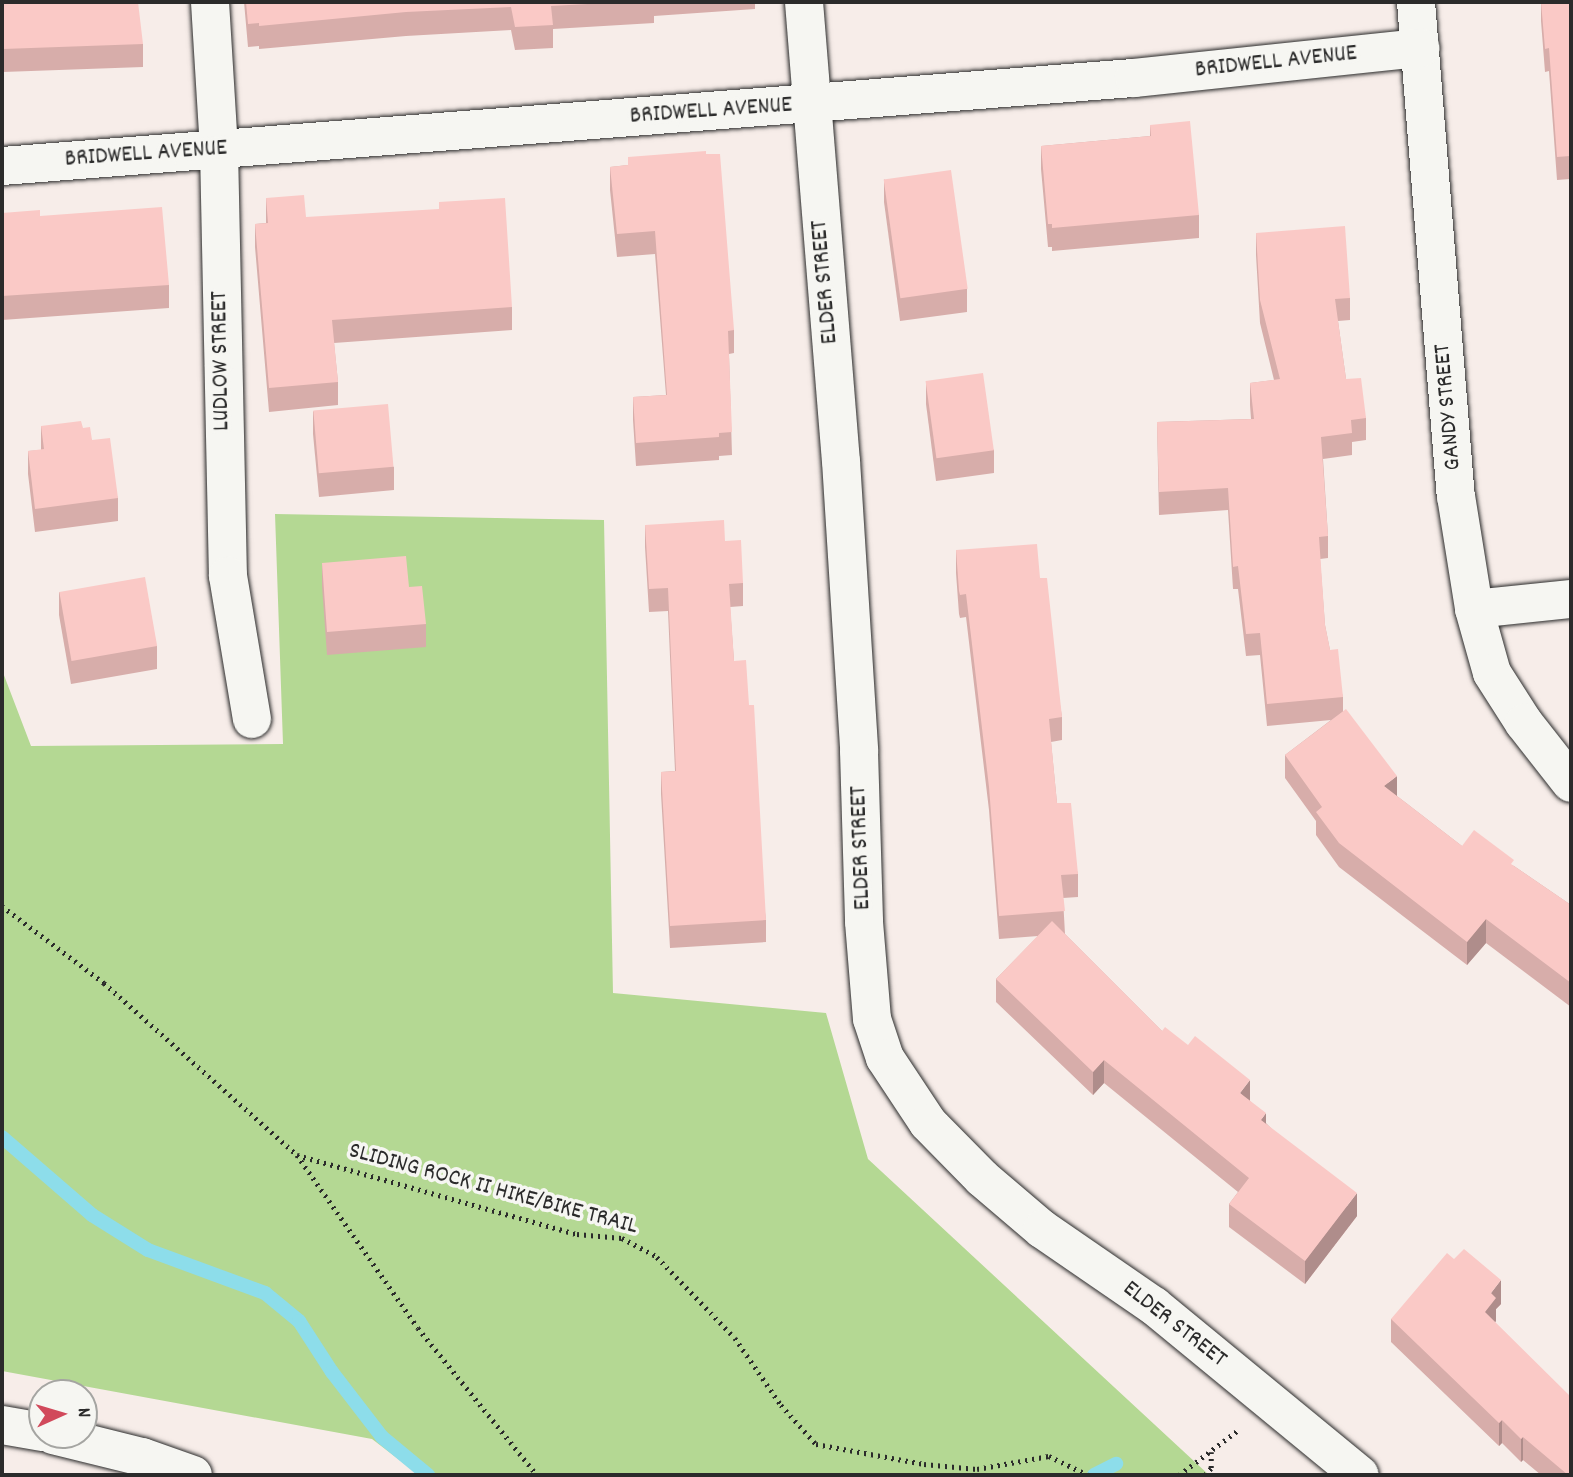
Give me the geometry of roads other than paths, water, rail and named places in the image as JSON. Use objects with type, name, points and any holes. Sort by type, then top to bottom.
[{"type":"street","name":"LUDLOW STREET","points":[[210,2],[219,149],[228,576],[251,719]]},
{"type":"street","name":"ELDER STREET","points":[[804,2],[841,461],[859,751],[864,922],[872,1019],[885,1058],[928,1123],[982,1178],[1042,1229],[1154,1306],[1360,1475]]},
{"type":"street","name":"GANDY STREET","points":[[1416,2],[1456,496],[1474,609],[1492,673],[1524,723],[1571,783]]},
{"type":"street","name":"BRIDWELL AVENUE","points":[[2,166],[811,105],[1134,78],[1420,48]]},
{"type":"street","points":[[1474,609],[1571,599]]},
{"type":"street","points":[[2,1425],[28,1430]]},
{"type":"street","points":[[98,1446],[142,1457],[193,1475]]},
{"type":"waterway","points":[[2,1137],[92,1215],[148,1250],[265,1293],[299,1321],[332,1372],[382,1437],[428,1475]]},
{"type":"waterway","points":[[1094,1475],[1116,1464]]}]
